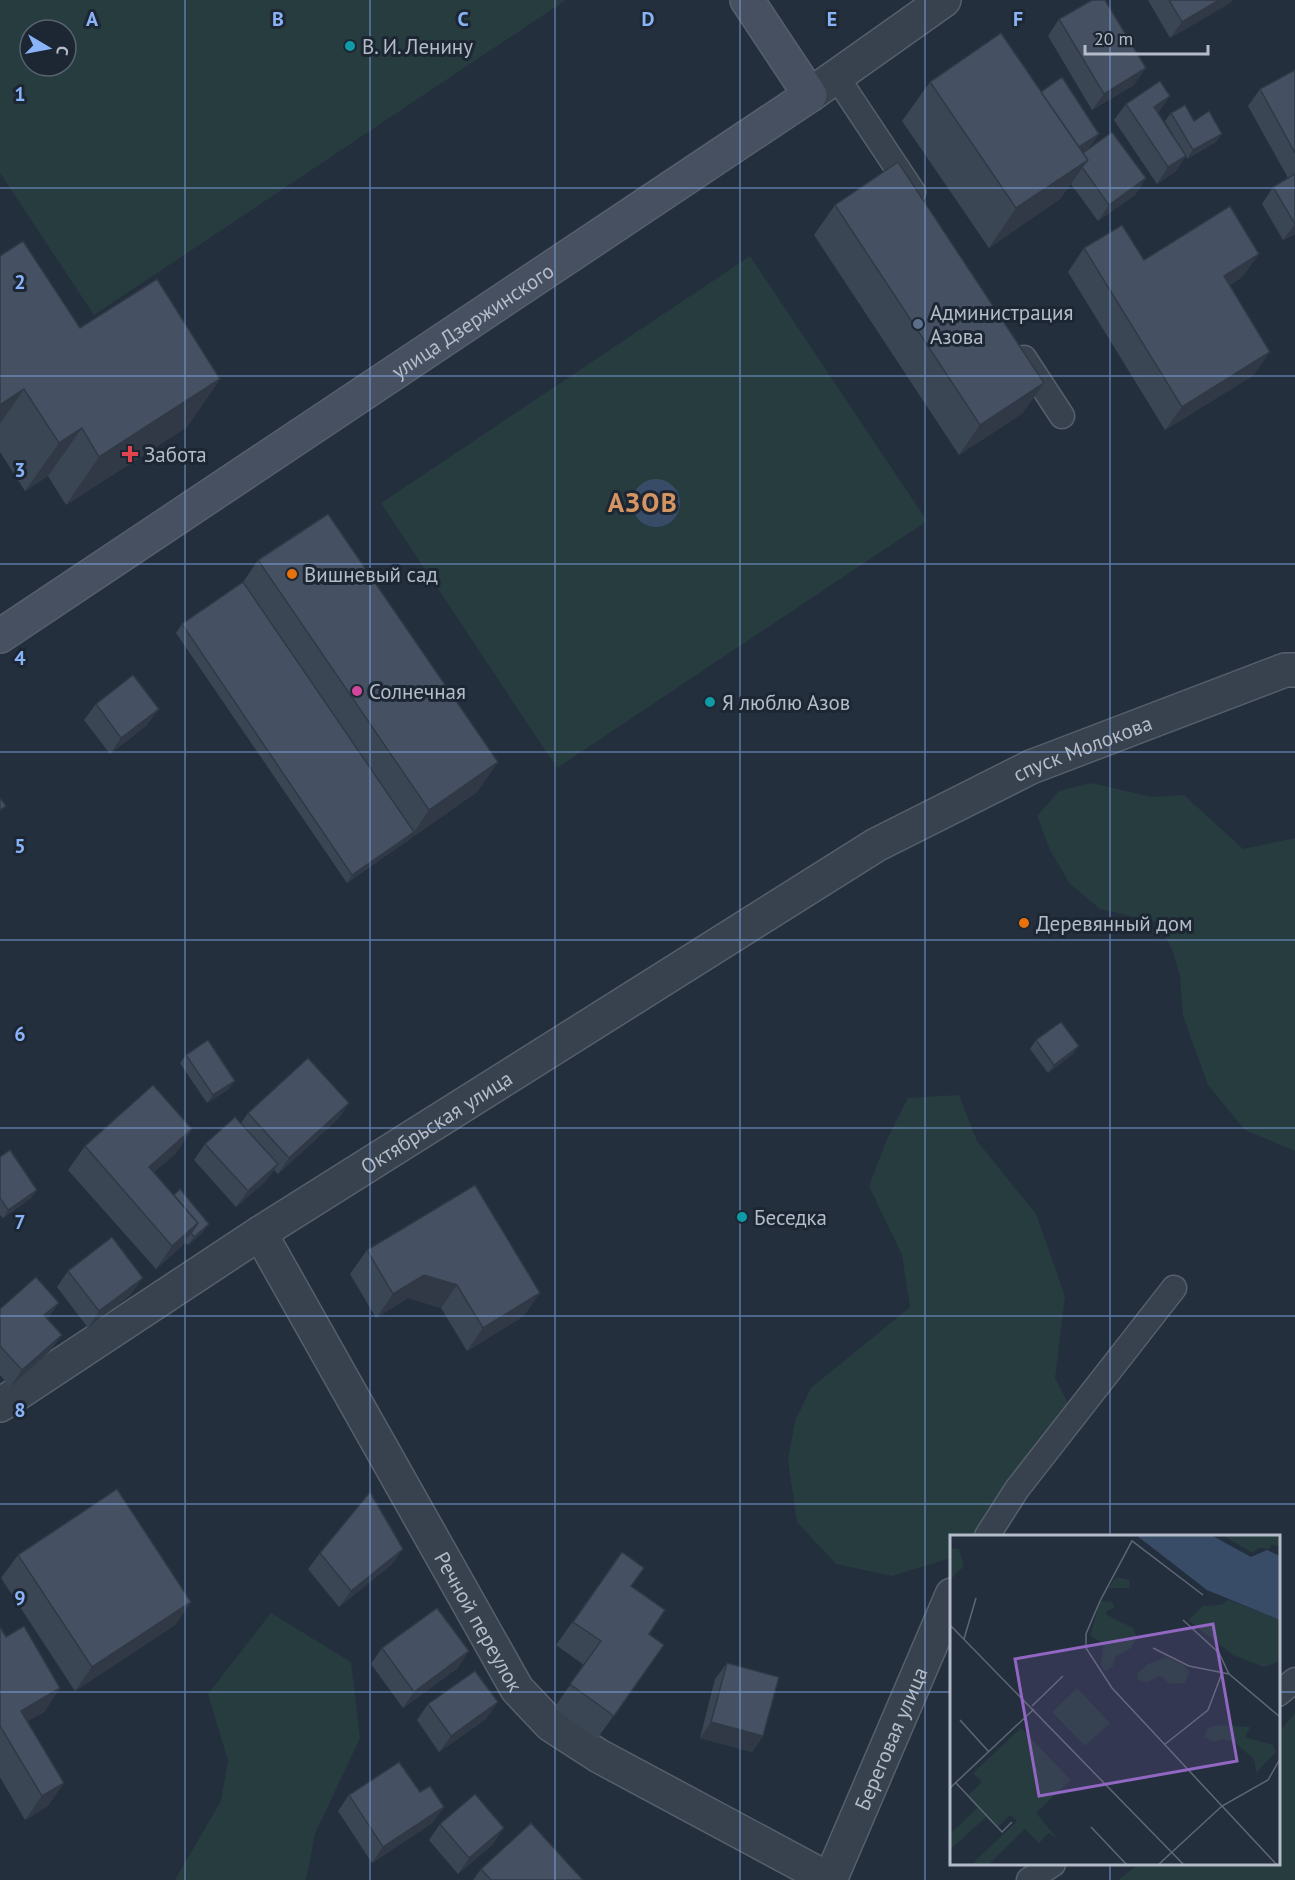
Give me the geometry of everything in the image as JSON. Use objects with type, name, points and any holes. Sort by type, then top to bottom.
[{"type":"street","points":[[747,0],[810,95]]},
{"type":"street","name":"улица Дзержинского","points":[[0,636],[810,95],[944,0]]},
{"type":"street","name":"спуск Молокова","points":[[876,844],[1031,767],[1285,670],[1295,670]]},
{"type":"street","name":"Октябрьская улица","points":[[0,1405],[260,1233],[876,844]]},
{"type":"street","name":"Речной переулок","points":[[260,1233],[517,1689],[551,1725],[599,1756],[830,1880]]},
{"type":"street","name":"Береговая улица","points":[[830,1880],[950,1597]]},
{"type":"lane","points":[[836,76],[924,208]]},
{"type":"lane","points":[[1010,337],[1062,416]]},
{"type":"lane","points":[[988,1535],[1017,1490],[1174,1288]]},
{"type":"lane","points":[[1280,1692],[1295,1680]]},
{"type":"lane","points":[[1029,1880],[1050,1865]]},
{"type":"green space","points":[[0,0],[566,0],[94,315],[0,173]]},
{"type":"green space","points":[[750,256],[927,521],[557,768],[381,503]]},
{"type":"green space","points":[[1091,783],[1152,797],[1184,795],[1243,849],[1295,838],[1295,1151],[1245,1130],[1208,1085],[1183,1016],[1180,976],[1172,949],[1157,922],[1100,909],[1070,884],[1050,850],[1037,816],[1059,791]]},
{"type":"green space","points":[[959,1095],[977,1141],[1036,1214],[1065,1296],[1055,1378],[1068,1403],[1055,1425],[974,1535],[950,1535],[950,1558],[892,1576],[836,1564],[797,1522],[788,1460],[795,1421],[811,1388],[910,1307],[902,1255],[869,1186],[887,1139],[908,1098]]},
{"type":"green space","points":[[271,1613],[351,1662],[360,1738],[315,1834],[305,1880],[175,1880],[221,1801],[228,1761],[208,1694]]},
{"type":"green space","points":[[1295,1713],[1295,1880],[1118,1880],[1138,1865],[1280,1865],[1280,1731]]},
{"type":"water","points":[[651,479],[661,479],[673,486],[680,498],[680,508],[673,520],[661,527],[651,527],[636,516],[632,508],[632,498],[643,483]]},
{"type":"building","points":[[1092,0],[1105,0],[1146,68],[1104,94],[1059,19]]},
{"type":"building","points":[[1169,0],[1219,0],[1182,22]]},
{"type":"building","points":[[1001,33],[1088,160],[1016,208],[930,82]]},
{"type":"building","points":[[1295,70],[1295,153],[1260,89]]},
{"type":"building","points":[[1062,77],[1099,134],[1079,147],[1041,92]]},
{"type":"building","points":[[1160,81],[1170,96],[1154,107],[1186,156],[1168,167],[1126,104]]},
{"type":"building","points":[[1185,105],[1194,121],[1209,111],[1222,134],[1193,150],[1171,113]]},
{"type":"building","points":[[1112,132],[1146,178],[1109,205],[1082,167],[1088,160],[1083,153]]},
{"type":"building","points":[[898,162],[1044,383],[980,425],[835,205]]},
{"type":"building","points":[[1295,174],[1295,224],[1273,187]]},
{"type":"building","points":[[1230,206],[1259,254],[1224,276],[1270,352],[1182,407],[1084,248],[1122,225],[1144,260]]},
{"type":"building","points":[[23,241],[80,328],[157,279],[220,379],[99,457],[82,428],[59,443],[24,389],[0,405],[0,256]]},
{"type":"building","points":[[328,514],[498,762],[429,810],[258,560]]},
{"type":"building","points":[[243,582],[414,832],[352,875],[182,624]]},
{"type":"building","points":[[133,675],[159,709],[121,738],[96,704]]},
{"type":"building","points":[[0,798],[6,806],[0,810]]},
{"type":"building","points":[[1061,1022],[1079,1046],[1054,1065],[1036,1040]]},
{"type":"building","points":[[208,1040],[235,1081],[213,1095],[186,1055]]},
{"type":"building","points":[[308,1058],[349,1103],[289,1158],[248,1113]]},
{"type":"building","points":[[153,1085],[192,1129],[149,1167],[198,1223],[172,1246],[85,1146]]},
{"type":"building","points":[[235,1117],[278,1164],[248,1191],[205,1144]]},
{"type":"building","points":[[10,1150],[37,1190],[8,1210],[0,1198],[0,1157]]},
{"type":"building","points":[[475,1185],[540,1293],[483,1328],[457,1285],[424,1275],[393,1294],[367,1250]]},
{"type":"building","points":[[180,1189],[209,1224],[194,1237],[191,1233],[198,1223],[174,1195]]},
{"type":"building","points":[[112,1237],[143,1278],[99,1311],[68,1271]]},
{"type":"building","points":[[36,1277],[59,1303],[44,1315],[62,1335],[22,1370],[0,1346],[0,1309]]},
{"type":"building","points":[[117,1489],[191,1602],[92,1667],[18,1555]]},
{"type":"building","points":[[370,1492],[403,1549],[351,1591],[320,1553]]},
{"type":"building","points":[[622,1552],[644,1568],[631,1586],[665,1610],[649,1634],[664,1645],[614,1716],[570,1684],[601,1641],[573,1622]]},
{"type":"building","points":[[437,1608],[469,1651],[414,1692],[382,1648]]},
{"type":"building","points":[[24,1626],[60,1688],[21,1711],[64,1783],[42,1796],[0,1726],[0,1627],[6,1637]]},
{"type":"building","points":[[727,1663],[779,1677],[763,1736],[711,1722]]},
{"type":"building","points":[[475,1671],[498,1702],[451,1736],[428,1704]]},
{"type":"building","points":[[399,1762],[420,1792],[430,1786],[444,1807],[383,1847],[349,1795]]},
{"type":"building","points":[[475,1794],[504,1828],[469,1858],[440,1824]]},
{"type":"building","points":[[531,1823],[583,1880],[491,1880],[481,1869]]},
{"type":"place","name":"В. И. Ленину","points":[[350,46]]},
{"type":"place","name":"Администрация Азова","points":[[918,324]]},
{"type":"place","name":"Забота","points":[[130,454]]},
{"type":"place","name":"Вишневый сад","points":[[292,574]]},
{"type":"place","name":"Солнечная","points":[[357,691]]},
{"type":"place","name":"Я люблю Азов","points":[[710,702]]},
{"type":"place","name":"Деревянный дом","points":[[1024,923]]},
{"type":"place","name":"Беседка","points":[[742,1217]]},
{"type":"district","name":"АЗОВ","points":[[643,502]]}]
